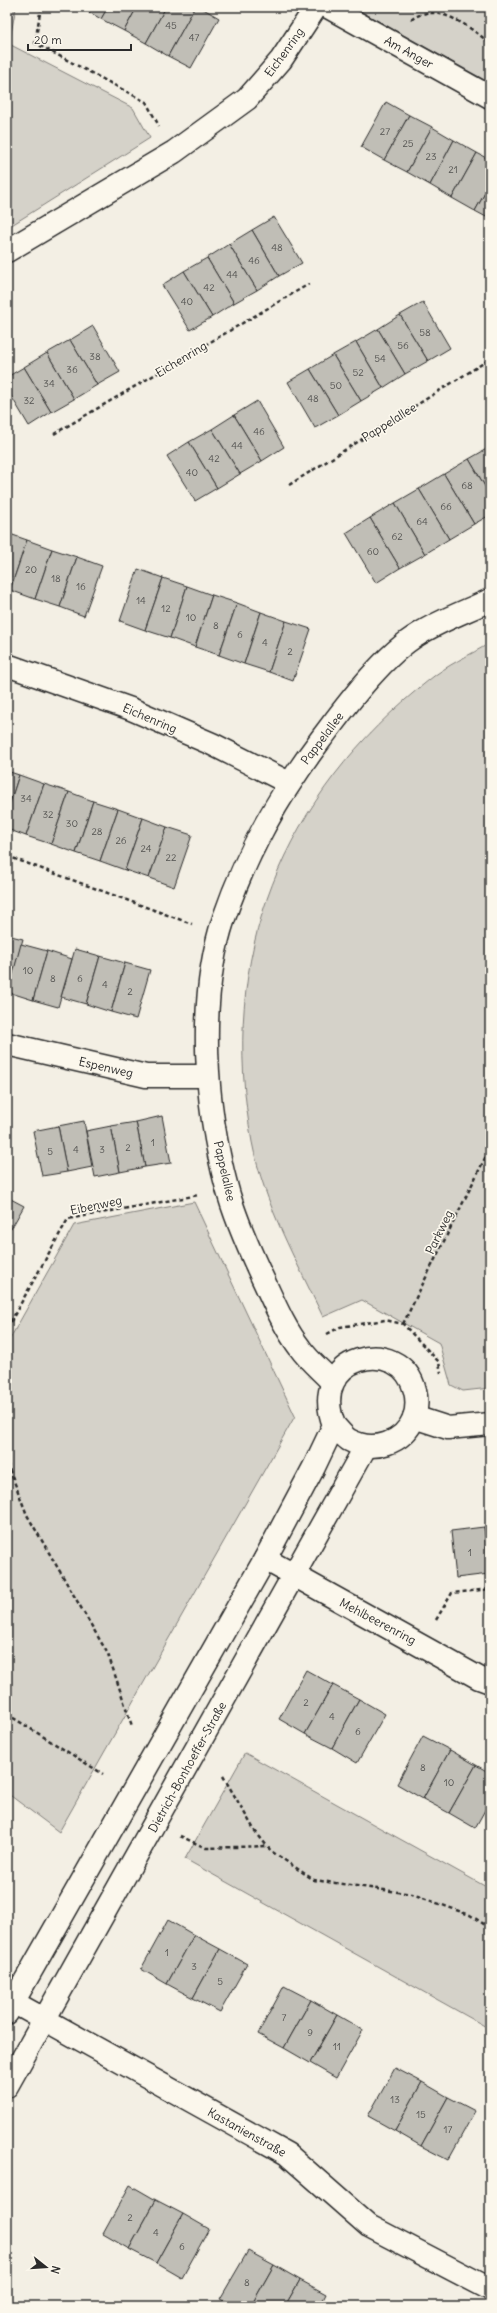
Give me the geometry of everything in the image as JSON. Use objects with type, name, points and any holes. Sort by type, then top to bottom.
[{"type":"street","name":"Eichenring","points":[[7,251],[174,152],[247,99],[281,60],[316,7]]},
{"type":"street","name":"Am Anger","points":[[328,7],[490,97]]},
{"type":"street","name":"Pappelallee","points":[[332,1382],[301,1350],[281,1318],[242,1232],[227,1189],[207,1076],[207,1020],[210,983],[220,934],[252,846],[289,783],[353,697],[394,654],[418,634],[490,600]]},
{"type":"street","name":"Eichenring","points":[[7,665],[131,709],[212,744],[289,783]]},
{"type":"street","name":"Espenweg","points":[[7,1044],[146,1076],[207,1076]]},
{"type":"street","points":[[374,1357],[390,1361],[404,1370],[413,1384],[417,1400],[414,1417],[407,1430],[395,1440],[381,1446],[366,1446],[347,1439],[334,1425],[328,1411],[328,1396],[332,1382],[342,1369],[357,1360],[374,1357]]},
{"type":"street","points":[[414,1417],[448,1428],[490,1424]]},
{"type":"street","points":[[10,2008],[265,1560],[314,1467],[334,1425]]},
{"type":"street","name":"Dietrich-Bonhoeffer-Straße","points":[[7,2086],[366,1446]]},
{"type":"street","name":"Mehlbeerenring","points":[[265,1560],[422,1645],[479,1678],[490,1682]]},
{"type":"street","name":"Kastanienstraße","points":[[10,2008],[44,2020],[287,2154],[369,2226],[490,2289]]},
{"type":"path","points":[[41,7],[35,43],[146,102],[174,152]]},
{"type":"path","points":[[395,45],[406,25],[414,16],[422,11],[433,8],[449,12],[490,43]]},
{"type":"path","name":"Eichenring","points":[[54,434],[309,284]]},
{"type":"path","name":"Pappelallee","points":[[289,485],[490,359]]},
{"type":"path","points":[[7,856],[220,934]]},
{"type":"path","name":"Parkweg","points":[[403,1324],[490,1148]]},
{"type":"path","name":"Eibenweg","points":[[7,1328],[68,1219],[227,1189]]},
{"type":"path","points":[[7,1463],[27,1515],[108,1654],[132,1726]]},
{"type":"path","points":[[422,1645],[452,1593],[490,1589]]},
{"type":"path","points":[[7,1714],[103,1774]]},
{"type":"path","points":[[223,1776],[254,1831],[271,1851],[314,1880],[412,1894],[470,1915],[490,1928]]},
{"type":"path","points":[[154,1825],[206,1848],[267,1846]]},
{"type":"shaded area","points":[[7,7],[16,7],[9,44],[133,108],[150,138],[7,228]]},
{"type":"shaded area","points":[[357,7],[490,7],[490,83],[362,12]]},
{"type":"shaded area","points":[[490,643],[490,1388],[463,1391],[451,1385],[439,1343],[362,1300],[323,1317],[282,1231],[264,1187],[257,1165],[252,1142],[244,1074],[244,1008],[254,945],[272,885],[299,828],[334,775],[378,726],[429,680],[451,665]]},
{"type":"shaded area","points":[[194,1202],[295,1416],[59,1832],[7,1793],[7,1344],[74,1225]]},
{"type":"shaded area","points":[[245,1753],[490,1889],[490,2029],[185,1859]]},
{"type":"building","points":[[80,7],[108,7],[101,19]]},
{"type":"building","points":[[108,7],[137,7],[124,31],[101,19]]},
{"type":"building","points":[[137,7],[166,7],[146,43],[124,31]]},
{"type":"building","points":[[166,7],[195,7],[168,56],[146,43]]},
{"type":"building","points":[[195,7],[200,7],[219,18],[191,68],[168,56]]},
{"type":"building","points":[[386,102],[409,115],[384,160],[361,147]]},
{"type":"building","points":[[409,115],[432,127],[407,172],[384,160]]},
{"type":"building","points":[[432,127],[454,140],[430,185],[407,172]]},
{"type":"building","points":[[454,140],[477,153],[452,198],[430,185]]},
{"type":"building","points":[[477,153],[490,160],[490,184],[475,211],[452,198]]},
{"type":"building","points":[[490,184],[490,219],[475,211]]},
{"type":"building","points":[[274,217],[302,263],[279,276],[252,230]]},
{"type":"building","points":[[252,230],[279,276],[257,290],[229,244]]},
{"type":"building","points":[[229,244],[257,290],[234,303],[207,258]]},
{"type":"building","points":[[207,258],[234,303],[212,317],[184,271]]},
{"type":"building","points":[[184,271],[212,317],[190,330],[162,285]]},
{"type":"building","points":[[423,302],[450,348],[428,361],[400,315]]},
{"type":"building","points":[[400,315],[428,361],[405,374],[378,329]]},
{"type":"building","points":[[93,326],[120,372],[97,385],[70,340]]},
{"type":"building","points":[[378,329],[405,374],[383,388],[356,342]]},
{"type":"building","points":[[70,340],[97,385],[74,399],[47,353]]},
{"type":"building","points":[[356,342],[383,388],[361,401],[333,355]]},
{"type":"building","points":[[47,353],[74,399],[51,412],[24,367]]},
{"type":"building","points":[[333,355],[361,401],[338,415],[310,369]]},
{"type":"building","points":[[24,367],[51,412],[29,426],[7,389],[7,377]]},
{"type":"building","points":[[310,369],[338,415],[315,428],[288,382]]},
{"type":"building","points":[[257,401],[284,447],[262,461],[234,415]]},
{"type":"building","points":[[234,415],[262,461],[240,474],[212,429]]},
{"type":"building","points":[[212,429],[240,474],[217,488],[189,442]]},
{"type":"building","points":[[189,442],[217,488],[195,501],[167,456]]},
{"type":"building","points":[[490,447],[490,495],[469,459]]},
{"type":"building","points":[[469,459],[490,495],[490,515],[474,524],[444,474]]},
{"type":"building","points":[[444,474],[474,524],[449,539],[419,489]]},
{"type":"building","points":[[419,489],[449,539],[425,554],[395,503]]},
{"type":"building","points":[[395,503],[425,554],[400,568],[370,518]]},
{"type":"building","points":[[370,518],[400,568],[376,583],[346,533]]},
{"type":"building","points":[[7,533],[27,540],[10,590],[7,589]]},
{"type":"building","points":[[27,540],[52,549],[35,599],[10,590]]},
{"type":"building","points":[[52,549],[77,557],[60,607],[35,599]]},
{"type":"building","points":[[77,557],[102,566],[84,616],[60,607]]},
{"type":"building","points":[[138,569],[163,578],[145,630],[120,621]]},
{"type":"building","points":[[163,578],[187,586],[170,638],[145,630]]},
{"type":"building","points":[[187,586],[212,595],[195,647],[170,638]]},
{"type":"building","points":[[212,595],[237,603],[219,655],[195,647]]},
{"type":"building","points":[[237,603],[261,612],[244,664],[219,655]]},
{"type":"building","points":[[261,612],[286,621],[269,672],[244,664]]},
{"type":"building","points":[[286,621],[311,629],[293,681],[269,672]]},
{"type":"building","points":[[7,771],[19,775],[7,812]]},
{"type":"building","points":[[19,775],[44,784],[26,836],[7,829],[7,812]]},
{"type":"building","points":[[44,784],[69,792],[51,844],[26,836]]},
{"type":"building","points":[[69,792],[93,801],[76,853],[51,844]]},
{"type":"building","points":[[93,801],[118,809],[100,861],[76,853]]},
{"type":"building","points":[[118,809],[143,818],[125,870],[100,861]]},
{"type":"building","points":[[143,818],[167,827],[149,878],[125,870]]},
{"type":"building","points":[[167,827],[192,835],[174,887],[149,878]]},
{"type":"building","points":[[7,935],[23,939],[9,988],[7,987]]},
{"type":"building","points":[[21,944],[47,951],[33,1000],[8,992]]},
{"type":"building","points":[[75,949],[100,956],[86,1004],[61,997]]},
{"type":"building","points":[[47,951],[72,959],[58,1007],[33,1000]]},
{"type":"building","points":[[100,956],[125,963],[111,1012],[86,1004]]},
{"type":"building","points":[[125,963],[150,970],[136,1019],[111,1012]]},
{"type":"building","points":[[162,1116],[171,1163],[145,1167],[136,1122]]},
{"type":"building","points":[[84,1121],[92,1167],[67,1172],[58,1126]]},
{"type":"building","points":[[136,1122],[145,1167],[120,1172],[111,1126]]},
{"type":"building","points":[[58,1126],[67,1172],[42,1176],[33,1131]]},
{"type":"building","points":[[111,1126],[120,1172],[95,1177],[86,1131]]},
{"type":"building","points":[[7,1197],[24,1206],[11,1229],[7,1228]]},
{"type":"building","points":[[490,1526],[490,1574],[489,1574],[484,1527]]},
{"type":"building","points":[[484,1527],[489,1574],[456,1578],[451,1531]]},
{"type":"building","points":[[306,1670],[333,1685],[305,1734],[279,1719]]},
{"type":"building","points":[[333,1685],[359,1699],[332,1748],[305,1734]]},
{"type":"building","points":[[359,1699],[385,1714],[357,1763],[332,1748]]},
{"type":"building","points":[[423,1736],[450,1750],[423,1799],[397,1784]]},
{"type":"building","points":[[450,1750],[476,1765],[449,1813],[423,1799]]},
{"type":"building","points":[[476,1765],[490,1773],[490,1801],[475,1828],[449,1813]]},
{"type":"building","points":[[168,1920],[194,1935],[167,1984],[141,1969]]},
{"type":"building","points":[[194,1935],[220,1949],[193,1998],[167,1984]]},
{"type":"building","points":[[220,1949],[247,1964],[220,2012],[193,1998]]},
{"type":"building","points":[[284,1986],[311,2000],[284,2048],[258,2034]]},
{"type":"building","points":[[311,2000],[337,2015],[310,2063],[284,2048]]},
{"type":"building","points":[[337,2015],[363,2030],[336,2078],[310,2063]]},
{"type":"building","points":[[395,2068],[422,2082],[395,2131],[368,2116]]},
{"type":"building","points":[[422,2082],[448,2097],[421,2146],[395,2131]]},
{"type":"building","points":[[448,2097],[475,2111],[448,2160],[421,2146]]},
{"type":"building","points":[[130,2185],[156,2200],[129,2249],[103,2234]]},
{"type":"building","points":[[156,2200],[183,2214],[156,2263],[129,2249]]},
{"type":"building","points":[[183,2214],[209,2229],[182,2278],[156,2263]]},
{"type":"building","points":[[248,2251],[274,2265],[251,2306],[233,2306],[220,2299]]},
{"type":"building","points":[[274,2265],[300,2280],[285,2306],[251,2306]]},
{"type":"building","points":[[300,2280],[326,2294],[320,2306],[285,2306]]}]
